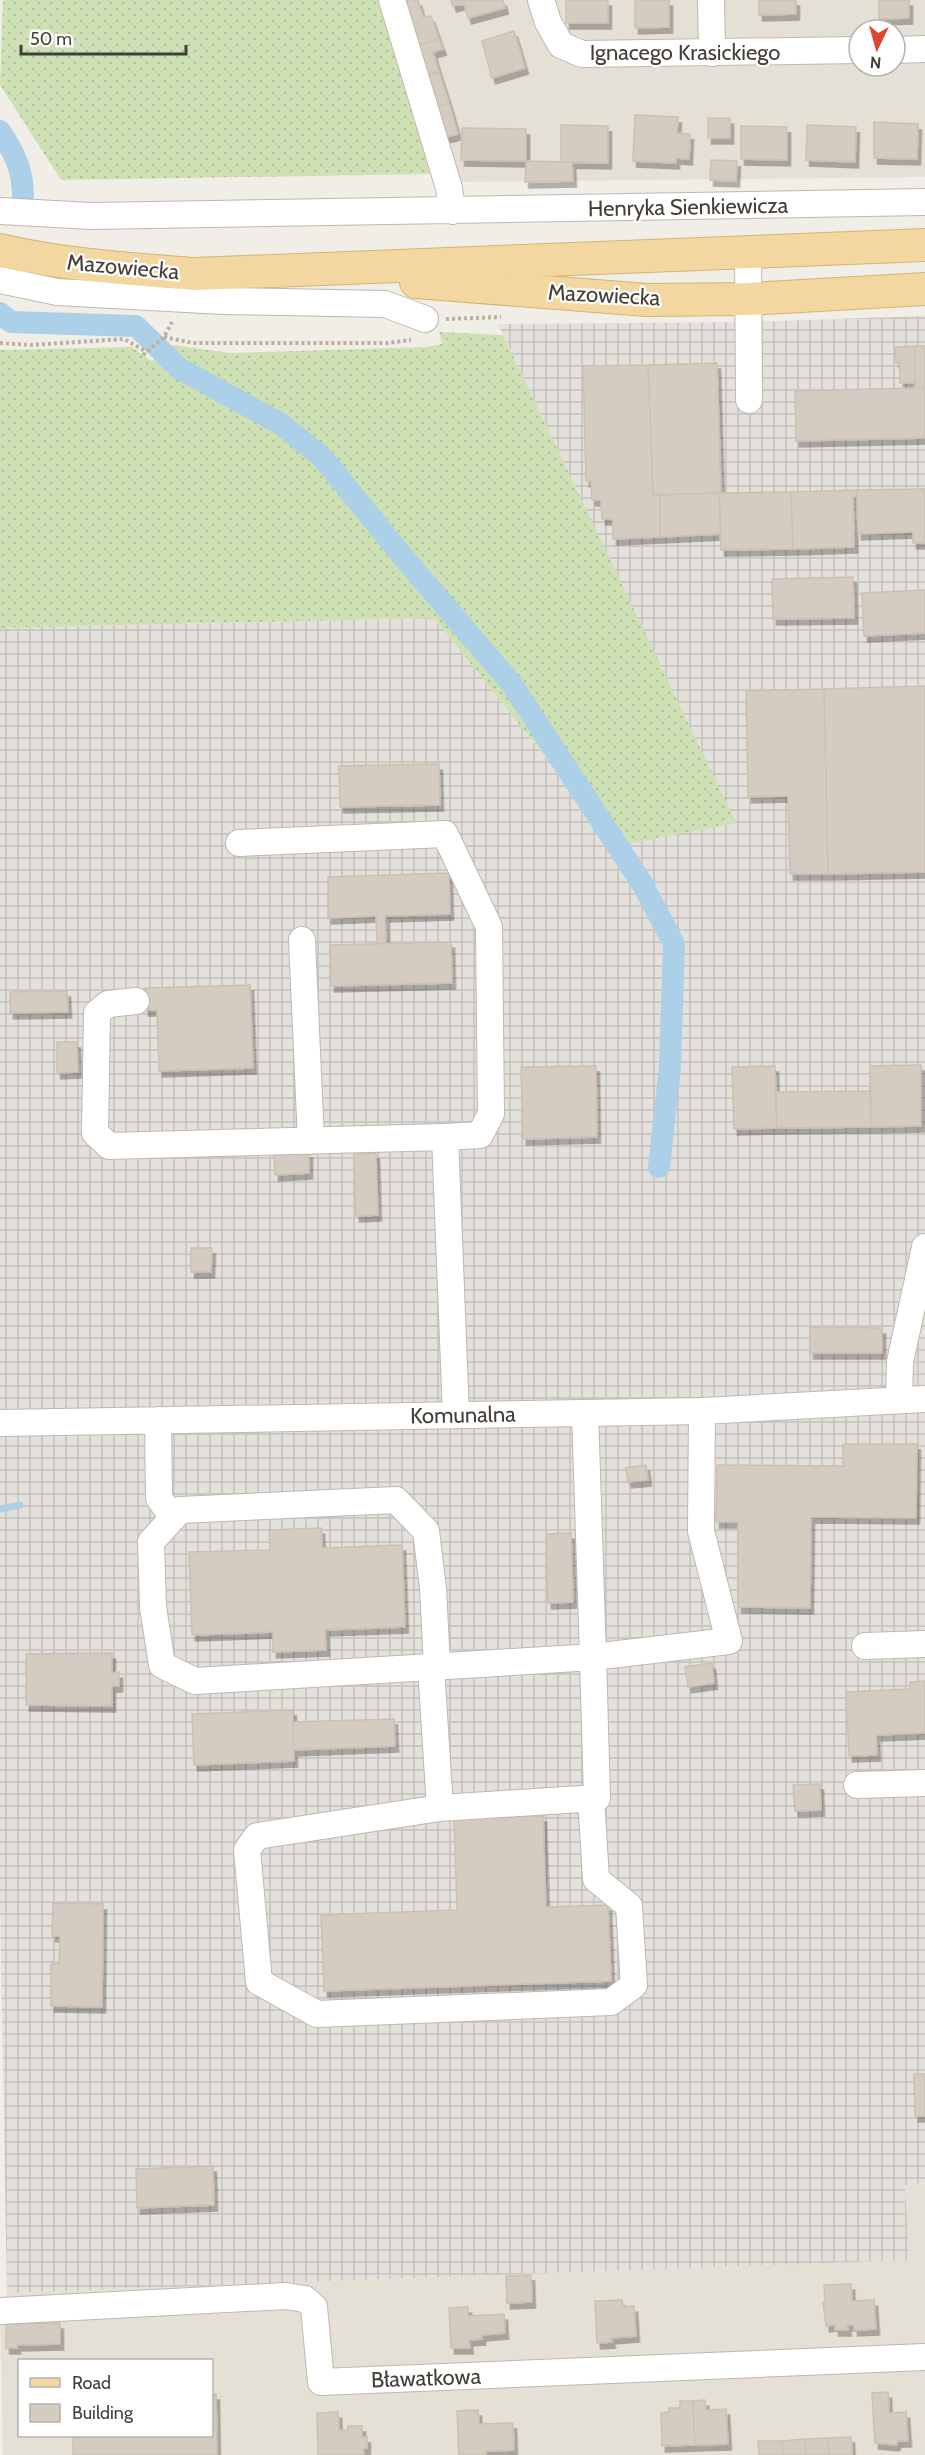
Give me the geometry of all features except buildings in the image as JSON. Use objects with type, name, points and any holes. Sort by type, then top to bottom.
[{"type":"main road","name":"Mazowiecka","points":[[0,250],[104,268],[195,274],[925,245]]},
{"type":"main road","name":"Mazowiecka","points":[[284,272],[647,300],[748,299],[925,289]]},
{"type":"street","points":[[392,0],[449,188],[452,211]]},
{"type":"street","name":"Ignacego Krasickiego","points":[[541,0],[548,22],[561,45],[582,54],[847,50]]},
{"type":"street","points":[[711,0],[712,53]]},
{"type":"street","points":[[907,50],[925,49]]},
{"type":"street","name":"Henryka Sienkiewicza","points":[[0,211],[91,216],[925,202]]},
{"type":"street","points":[[748,251],[749,400]]},
{"type":"street","points":[[0,279],[57,292],[223,301],[385,304],[425,319]]},
{"type":"street","points":[[136,1001],[108,1004],[97,1013],[95,1133],[109,1146],[480,1135],[491,1114],[489,927],[445,834],[238,843]]},
{"type":"street","points":[[302,940],[311,1141]]},
{"type":"street","points":[[445,1137],[456,1415]]},
{"type":"street","points":[[900,1400],[900,1362],[925,1247]]},
{"type":"street","name":"Komunalna","points":[[0,1423],[702,1411],[925,1399]]},
{"type":"street","points":[[440,1808],[434,1666],[433,1588],[426,1530],[396,1500],[180,1510],[151,1542],[153,1606],[162,1665],[195,1681],[434,1666],[592,1657],[729,1641],[701,1531],[702,1411]]},
{"type":"street","points":[[585,1413],[597,1797],[440,1808],[257,1836],[247,1850],[259,1982],[316,2014],[611,2002],[634,1985],[629,1906],[596,1879],[591,1798]]},
{"type":"street","points":[[159,1420],[159,1497],[173,1518]]},
{"type":"street","points":[[865,1646],[925,1644]]},
{"type":"street","points":[[857,1785],[925,1783]]},
{"type":"street","name":"Bławatkowa","points":[[0,2311],[286,2296],[305,2299],[314,2307],[321,2382],[925,2357]]},
{"type":"path","points":[[0,343],[32,345],[124,339],[145,353],[164,337],[193,343],[387,344],[415,339],[425,319]]},
{"type":"shaded area","points":[[380,0],[925,0],[925,177],[464,182],[432,174]]},
{"type":"shaded area","points":[[925,316],[925,2183],[905,2185],[909,2260],[7,2293],[0,1906],[0,628],[434,618],[617,846],[615,571],[498,324],[750,322]]},
{"type":"shaded area","points":[[905,2184],[925,2184],[925,2455],[3,2455],[0,2313],[7,2293],[908,2260]]},
{"type":"green space","points":[[3,0],[380,0],[432,174],[61,180],[0,85]]},
{"type":"green space","points":[[439,332],[503,335],[736,823],[617,846],[434,618],[0,628],[0,350],[132,347],[151,361],[173,345],[230,353],[425,347],[442,344]]},
{"type":"waterway","points":[[0,131],[17,162],[23,196]]},
{"type":"waterway","points":[[0,313],[11,322],[136,326],[180,369],[281,424],[323,458],[404,558],[511,683],[643,885],[674,944],[670,1067],[659,1167]]},
{"type":"waterway","points":[[0,1509],[20,1505]]}]
